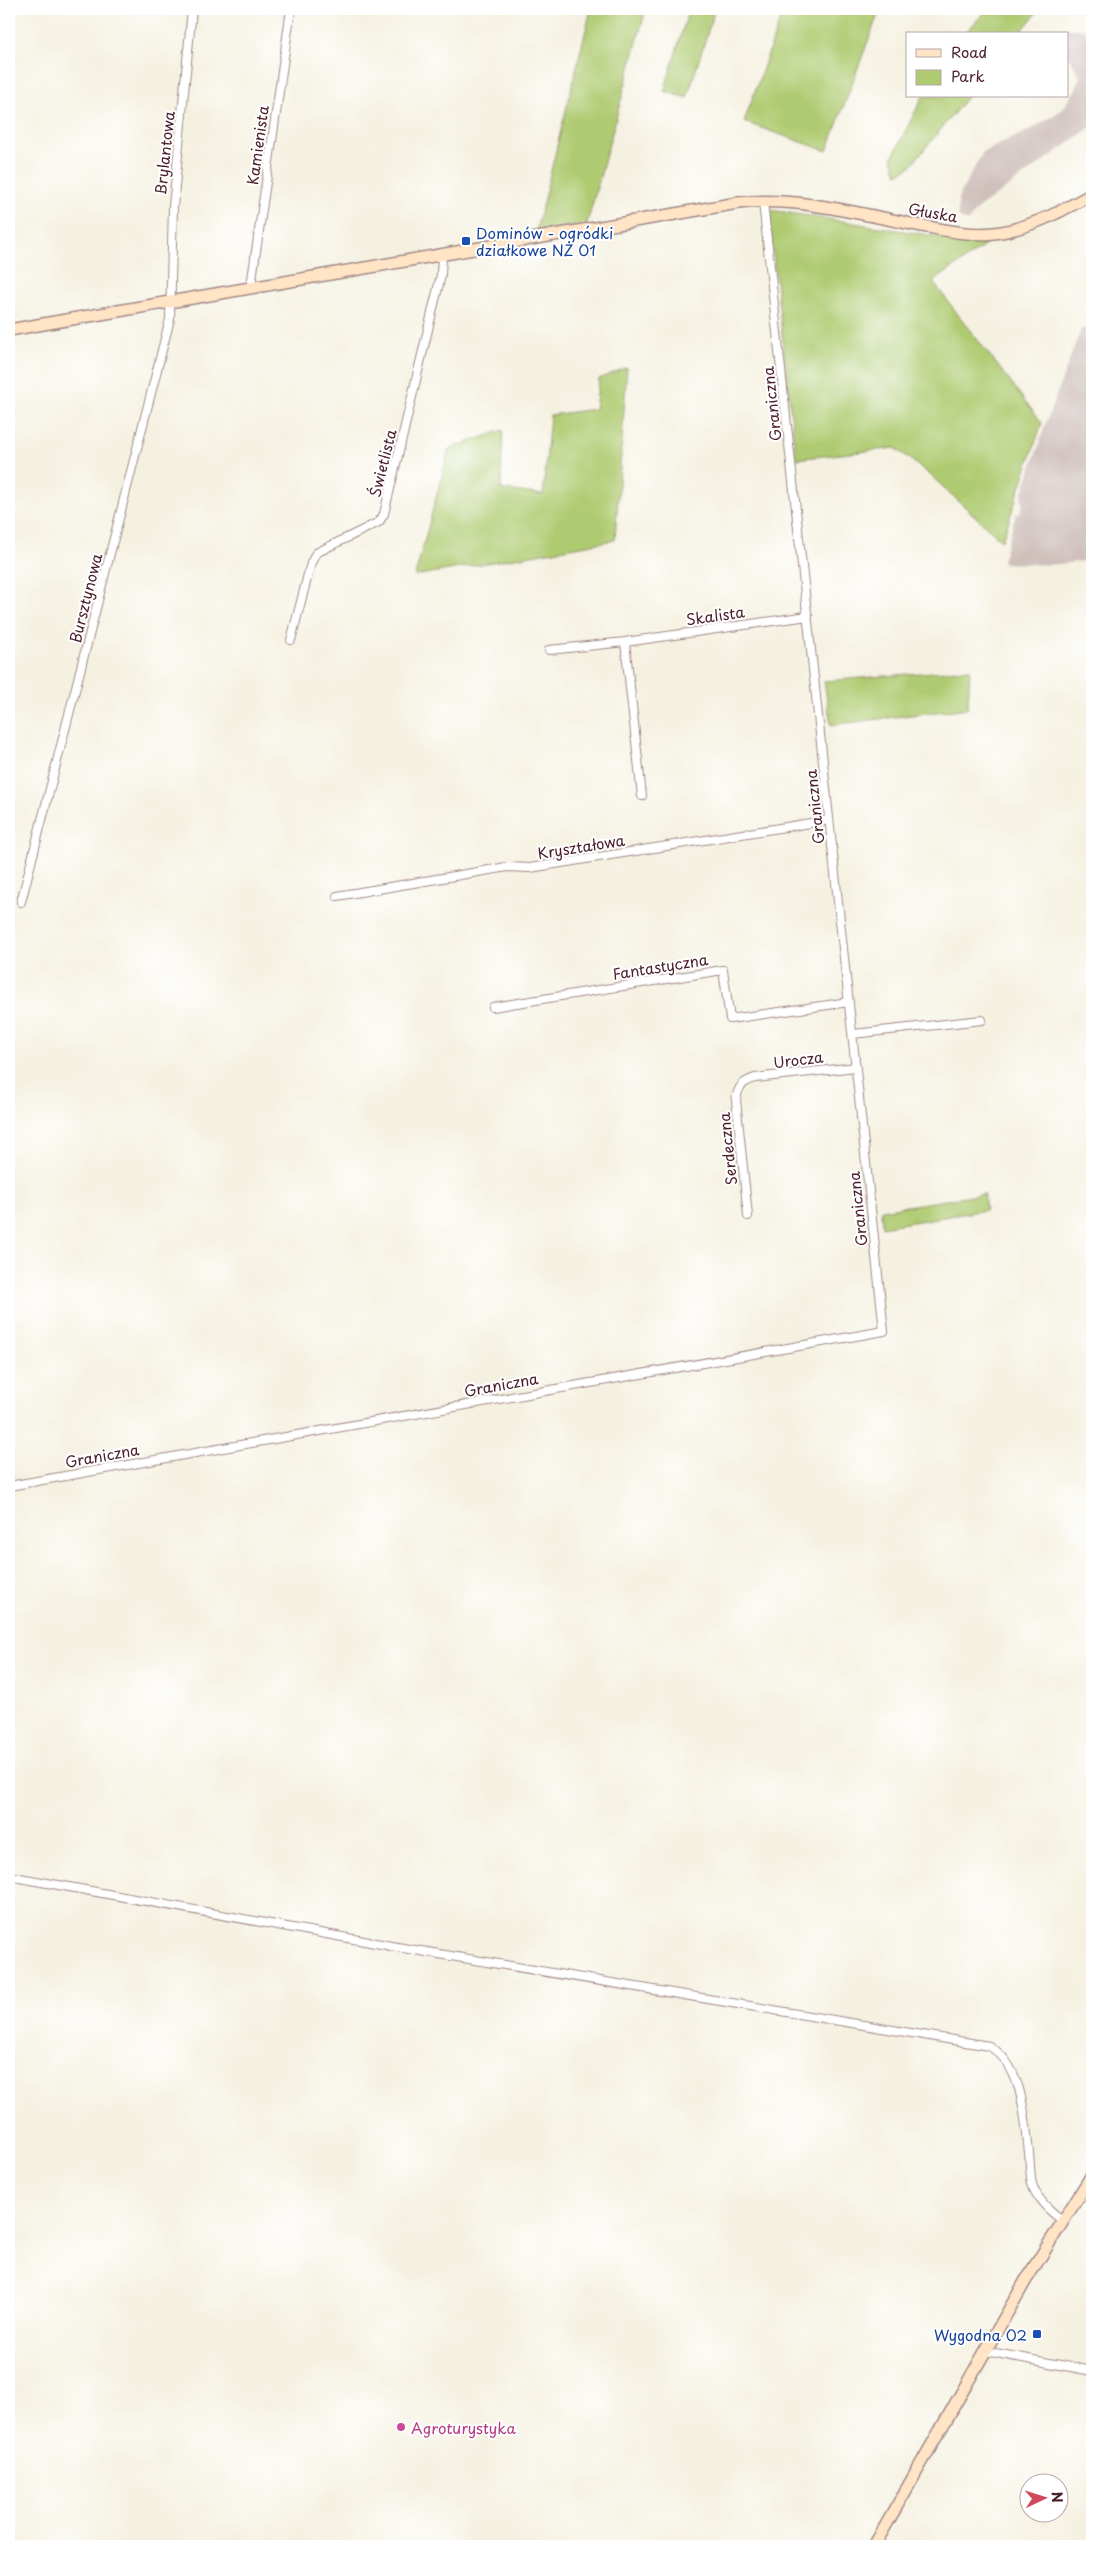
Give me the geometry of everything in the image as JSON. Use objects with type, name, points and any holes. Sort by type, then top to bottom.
[{"type":"street","name":"Brylantowa","points":[[169,301],[173,207],[192,9]]},
{"type":"street","name":"Kamienista","points":[[251,286],[291,9]]},
{"type":"street","name":"Głuska","points":[[9,330],[76,320],[251,286],[725,204],[763,202],[821,207],[958,232],[990,234],[1036,222],[1092,194]]},
{"type":"street","name":"Graniczna","points":[[9,1486],[884,1331],[763,202]]},
{"type":"street","name":"Świetlista","points":[[292,640],[311,563],[316,553],[379,522],[384,514],[441,276],[442,254]]},
{"type":"street","name":"Bursztynowa","points":[[21,902],[170,320],[172,310],[169,301]]},
{"type":"street","name":"Skalista","points":[[549,650],[626,642],[808,616]]},
{"type":"street","points":[[626,642],[642,796]]},
{"type":"street","name":"Kryształowa","points":[[337,896],[507,868],[530,868],[829,820]]},
{"type":"street","name":"Fantastyczna","points":[[494,1007],[723,970],[730,1019],[848,1002]]},
{"type":"street","points":[[853,1034],[982,1020]]},
{"type":"street","name":"Urocza","points":[[744,1081],[856,1066]]},
{"type":"street","name":"Serdeczna","points":[[744,1081],[738,1089],[736,1100],[748,1216]]},
{"type":"street","points":[[9,1876],[397,1947],[989,2046],[1002,2056],[1013,2071],[1020,2100],[1032,2183],[1047,2208],[1063,2222]]},
{"type":"street","points":[[874,2546],[985,2351],[1092,2175]]},
{"type":"street","points":[[985,2351],[1092,2371]]},
{"type":"shaded area","points":[[1056,28],[1092,30],[1092,126],[976,210],[968,222],[958,217],[958,198],[983,152],[1030,130],[1062,110],[1076,89],[1080,77],[1068,55],[1068,32],[1058,32]]},
{"type":"shaded area","points":[[1092,312],[1092,560],[1051,565],[1005,563],[1002,561],[1016,514],[1020,512],[1023,503],[1021,498],[1047,420],[1081,329],[1086,329]]},
{"type":"green space","points":[[591,9],[646,9],[587,224],[536,231]]},
{"type":"green space","points":[[689,9],[715,9],[687,98],[664,91]]},
{"type":"green space","points":[[784,9],[880,9],[827,151],[744,122]]},
{"type":"green space","points":[[988,9],[1040,9],[1021,32],[966,32]]},
{"type":"green space","points":[[922,98],[966,98],[909,168],[897,174],[892,158]]},
{"type":"green space","points":[[771,210],[987,244],[933,282],[1042,423],[1002,541],[928,473],[895,448],[796,459],[769,218]]},
{"type":"green space","points":[[627,367],[615,540],[415,576],[449,449],[503,430],[501,489],[543,495],[550,415],[595,409],[599,379]]},
{"type":"green space","points":[[970,669],[968,708],[831,725],[824,681]]},
{"type":"green space","points":[[984,1194],[986,1210],[882,1227],[881,1210]]},
{"type":"place","name":"Dominów - ogródki działkowe NŻ 01","points":[[466,241]]},
{"type":"place","name":"Wygodna 02","points":[[1037,2334]]},
{"type":"place","name":"Agroturystyka","points":[[401,2427]]}]
